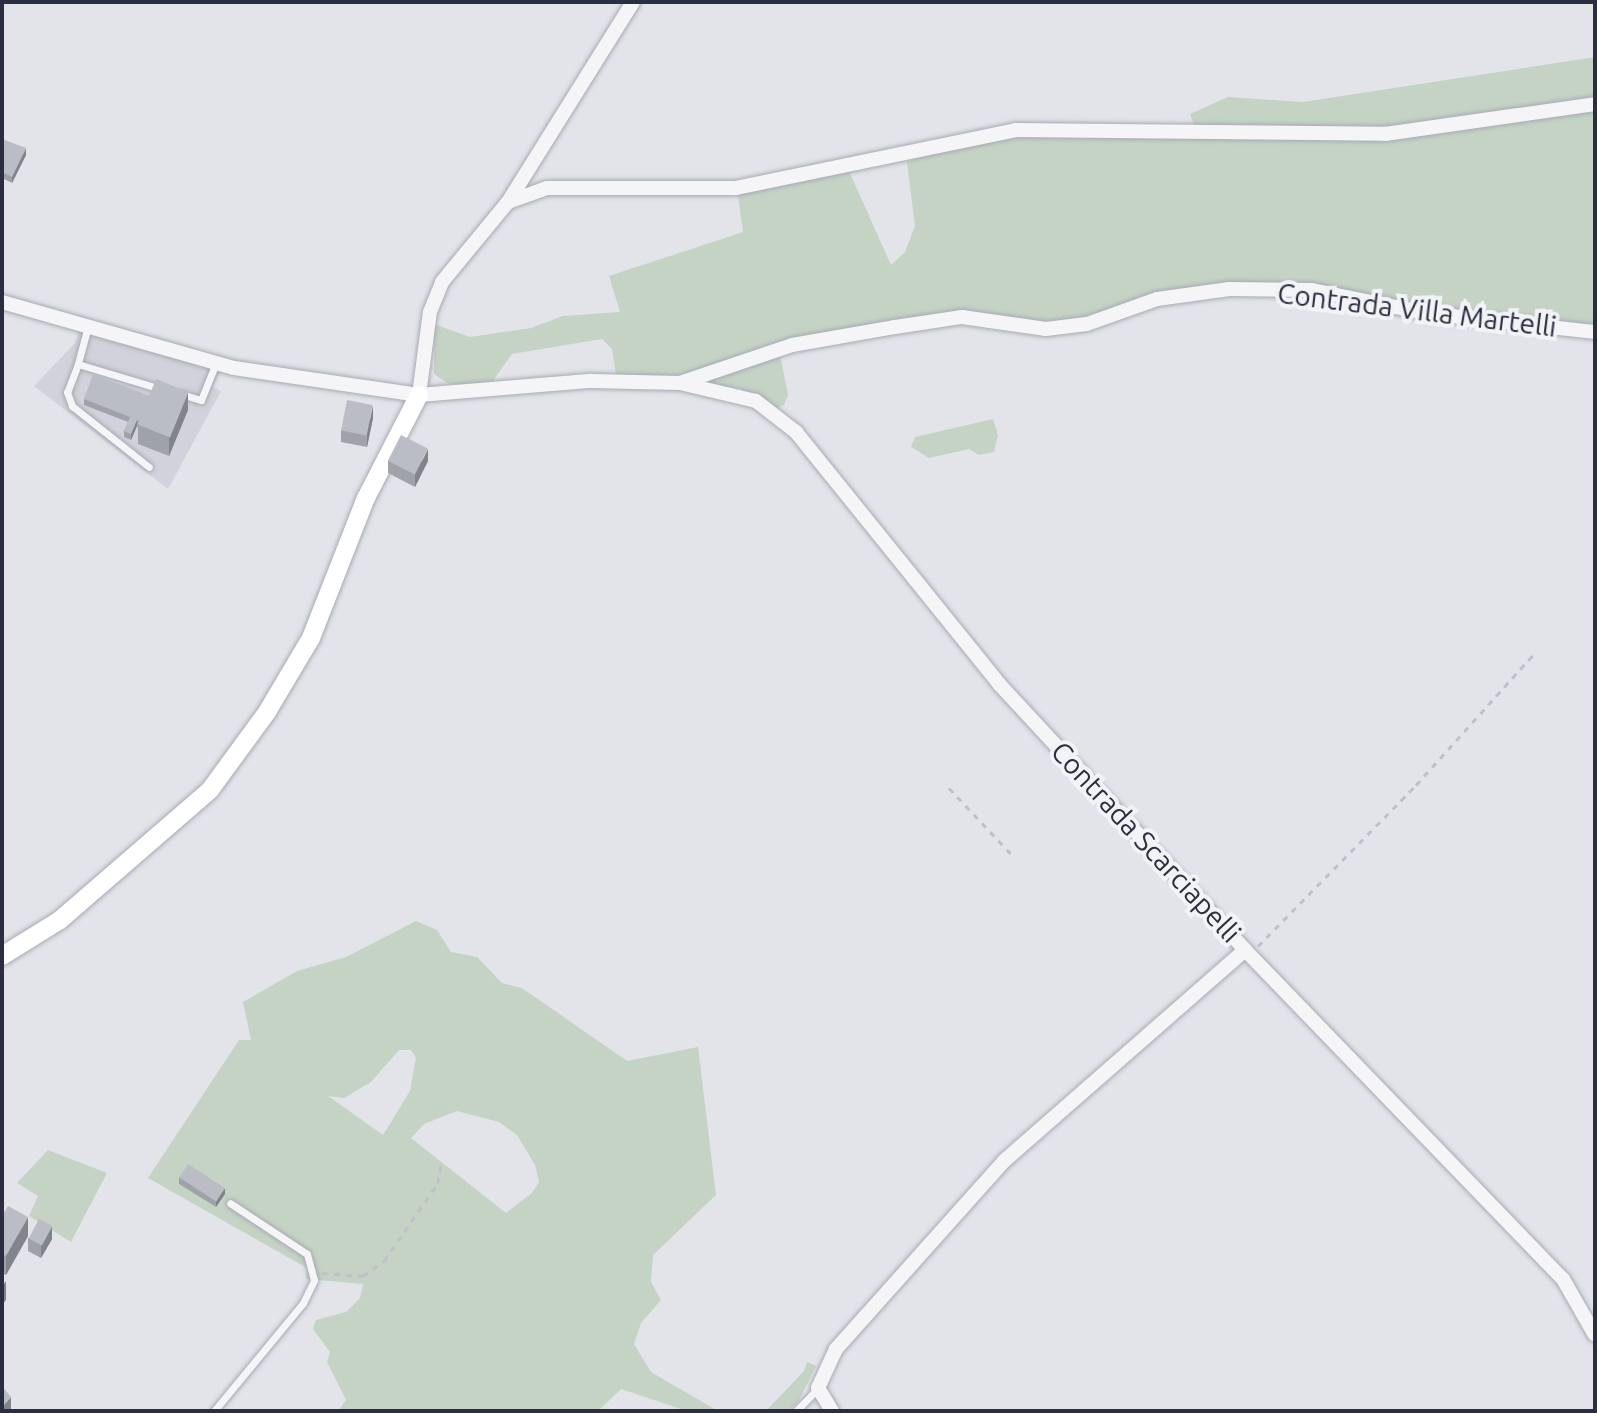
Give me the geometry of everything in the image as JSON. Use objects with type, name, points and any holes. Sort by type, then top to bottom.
[{"type":"street","points":[[2,956],[60,920],[210,790],[267,712],[311,638],[366,498],[419,395],[430,312],[442,282],[508,202],[633,2]]},
{"type":"street","points":[[508,202],[547,188],[736,188],[1015,130],[1385,134],[1595,104]]},
{"type":"street","name":"Contrada Villa Martelli","points":[[2,302],[216,363],[419,395],[591,381],[680,383],[792,345],[895,327],[962,317],[1046,329],[1087,324],[1157,299],[1229,289],[1312,290],[1425,313],[1595,332]]},
{"type":"street","name":"Contrada Scarciapelli","points":[[680,383],[756,401],[796,432],[999,684],[1247,952],[1563,1279],[1595,1335]]},
{"type":"street","points":[[832,1411],[818,1388],[836,1349],[1004,1161],[1247,952]]},
{"type":"lane","points":[[88,326],[67,392],[72,406],[149,467]]},
{"type":"lane","points":[[78,364],[201,400],[216,363]]},
{"type":"lane","points":[[214,1411],[303,1303],[314,1272],[307,1254],[289,1239],[230,1203]]},
{"type":"lane","points":[[796,1411],[818,1388]]},
{"type":"path","points":[[1247,952],[1416,785],[1533,655]]},
{"type":"path","points":[[949,788],[1014,857]]},
{"type":"path","points":[[314,1272],[363,1276],[384,1261],[438,1183],[441,1164]]},
{"type":"shaded area","points":[[79,330],[221,369],[213,387],[221,391],[168,489],[34,386],[75,343]]},
{"type":"green space","points":[[1595,57],[1595,329],[1258,285],[1043,324],[960,312],[778,345],[788,395],[784,405],[773,409],[740,388],[616,375],[612,349],[602,339],[512,354],[492,382],[472,387],[447,383],[434,374],[434,324],[470,337],[531,328],[563,316],[620,312],[609,276],[743,232],[738,195],[849,171],[891,265],[905,252],[915,226],[907,162],[920,156],[1027,135],[1197,134],[1190,114],[1228,97],[1303,102]]},
{"type":"green space","points":[[993,419],[998,435],[994,452],[979,455],[969,449],[929,458],[911,447],[915,437]]},
{"type":"green space","points":[[416,921],[437,930],[451,952],[477,957],[502,983],[522,988],[627,1061],[698,1047],[716,1195],[653,1255],[651,1282],[661,1300],[641,1323],[634,1344],[651,1372],[718,1411],[687,1411],[621,1389],[598,1411],[338,1411],[346,1400],[327,1362],[330,1352],[313,1329],[316,1320],[346,1312],[360,1298],[363,1284],[306,1279],[307,1268],[148,1178],[239,1040],[251,1040],[243,1002],[297,971],[346,957]],"holes":[[[399,1050],[411,1050],[416,1058],[410,1091],[383,1135],[328,1096],[344,1098],[371,1082]],[[457,1111],[499,1122],[517,1135],[535,1165],[539,1182],[532,1193],[506,1213],[411,1138],[424,1124]]]},
{"type":"green space","points":[[48,1150],[107,1173],[71,1242],[29,1216],[38,1196],[17,1183]]},
{"type":"green space","points":[[807,1362],[816,1366],[799,1400],[789,1411],[766,1411],[804,1371]]},
{"type":"building","points":[[2,139],[26,148],[12,177],[2,172]]},
{"type":"building","points":[[93,374],[150,396],[131,434],[124,431],[130,417],[84,399]]},
{"type":"building","points":[[156,379],[188,392],[170,438],[138,424]]},
{"type":"building","points":[[347,400],[373,405],[367,435],[341,430]]},
{"type":"building","points":[[401,435],[428,449],[415,474],[388,461]]},
{"type":"building","points":[[188,1164],[225,1188],[216,1201],[179,1177]]},
{"type":"building","points":[[8,1206],[28,1217],[6,1256],[2,1254],[2,1216]]},
{"type":"building","points":[[39,1219],[52,1226],[42,1245],[29,1238]]},
{"type":"building","points":[[2,1386],[11,1397],[2,1407]]}]
